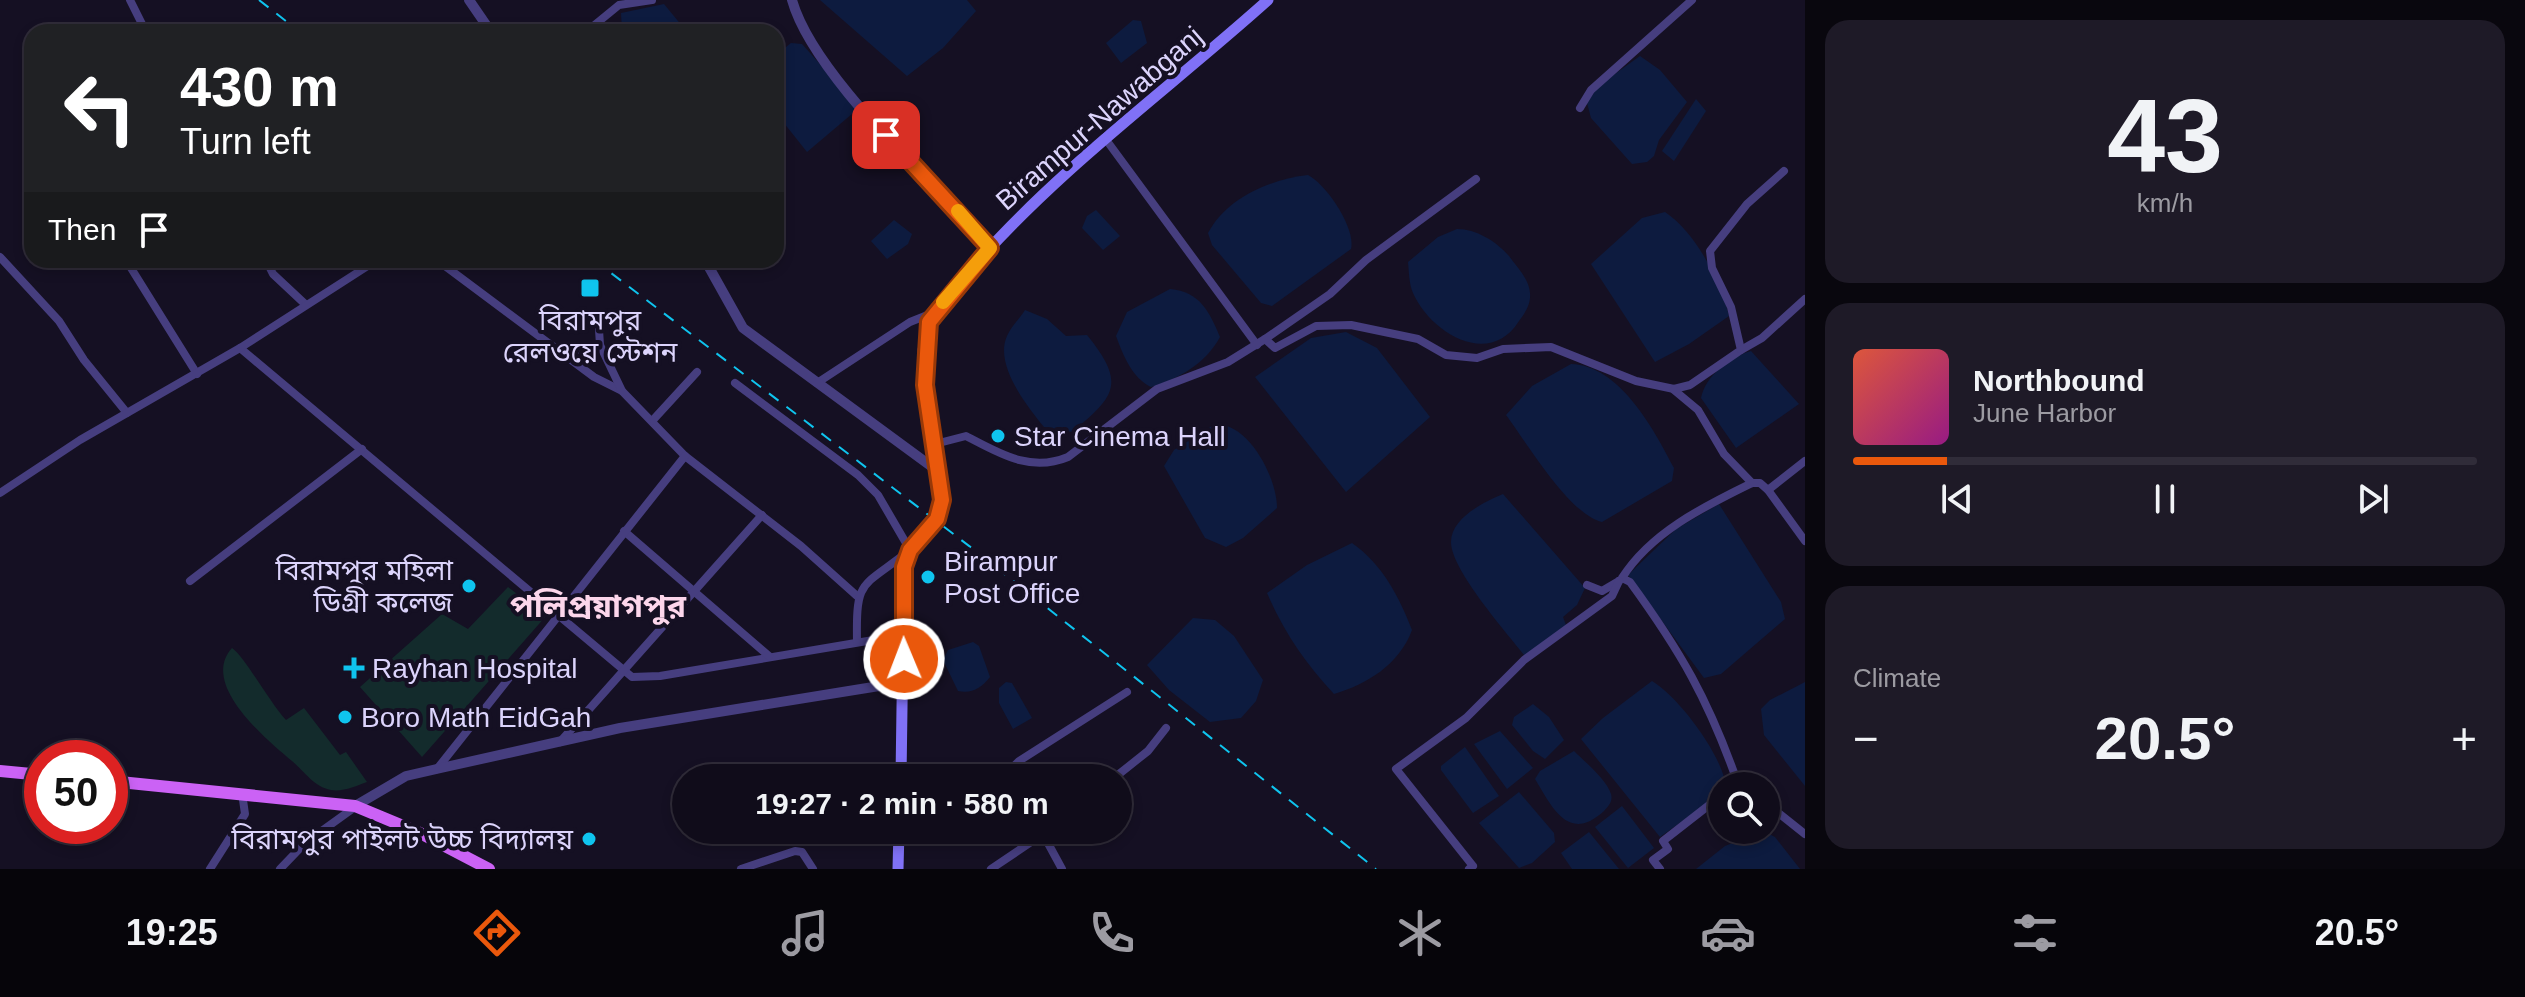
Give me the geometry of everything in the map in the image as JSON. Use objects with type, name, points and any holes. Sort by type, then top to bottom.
[{"type":"main road","name":"Birampur-Nawabganj","points":[[910,550],[934,523],[940,511],[939,472],[925,385],[929,322],[935,312],[990,248],[1268,0]]},
{"type":"main road","points":[[901,764],[904,567],[910,550]]},
{"type":"main road","points":[[0,771],[24,773]]},
{"type":"main road","points":[[128,783],[355,806],[420,833],[489,869]]},
{"type":"main road","points":[[898,869],[899,844]]},
{"type":"street","points":[[130,0],[142,24]]},
{"type":"street","points":[[469,0],[486,24]]},
{"type":"street","points":[[596,24],[619,5],[652,0]]},
{"type":"street","points":[[792,0],[806,34],[867,115],[990,248]]},
{"type":"street","points":[[1580,108],[1591,90],[1692,0]]},
{"type":"street","points":[[1107,141],[1261,342],[1275,348],[1316,326],[1351,325],[1418,339],[1446,355],[1477,358],[1503,349],[1551,347],[1636,381],[1674,389],[1690,385],[1762,338],[1805,299]]},
{"type":"street","points":[[1741,350],[1731,307],[1712,268],[1710,251],[1747,204],[1784,171]]},
{"type":"street","points":[[935,444],[966,436],[1010,459],[1052,464],[1087,443],[1157,389],[1228,362],[1261,342],[1280,325],[1330,294],[1366,260],[1476,179]]},
{"type":"street","points":[[0,257],[59,321],[84,360],[127,413]]},
{"type":"street","points":[[131,268],[197,374]]},
{"type":"street","points":[[270,268],[305,304]]},
{"type":"street","points":[[0,493],[127,413],[240,348],[364,268]]},
{"type":"street","points":[[448,268],[610,389],[622,391]]},
{"type":"street","points":[[709,268],[743,328],[939,472]]},
{"type":"street","points":[[817,383],[910,322],[935,312]]},
{"type":"street","points":[[598,314],[600,345],[622,391],[685,456],[762,515],[857,596]]},
{"type":"street","points":[[563,353],[600,345]]},
{"type":"street","points":[[240,348],[632,677],[660,676],[903,635]]},
{"type":"street","points":[[653,420],[697,372]]},
{"type":"street","points":[[735,383],[858,475],[878,495],[910,550],[869,581],[857,596],[857,642]]},
{"type":"street","points":[[1674,389],[1698,410],[1724,454],[1752,483]]},
{"type":"street","points":[[190,581],[362,449]]},
{"type":"street","points":[[437,769],[685,456]]},
{"type":"street","points":[[1768,490],[1805,461]]},
{"type":"street","points":[[1469,869],[1473,866],[1396,769],[1466,718],[1524,660],[1612,596],[1633,561],[1682,521],[1752,483],[1760,483],[1805,541]]},
{"type":"street","points":[[560,742],[762,515]]},
{"type":"street","points":[[624,531],[769,656]]},
{"type":"street","points":[[1587,585],[1602,591],[1621,579]]},
{"type":"street","points":[[1621,579],[1630,582],[1667,632],[1700,687],[1732,772]]},
{"type":"street","points":[[280,869],[305,843],[355,806],[406,776],[560,742],[809,695],[904,682]]},
{"type":"street","points":[[1016,764],[1127,692]]},
{"type":"street","points":[[1132,764],[1148,751],[1166,728]]},
{"type":"street","points":[[210,869],[245,814],[242,793]]},
{"type":"street","points":[[1660,869],[1653,860],[1668,849],[1663,841],[1708,806]]},
{"type":"street","points":[[1780,814],[1805,834]]},
{"type":"street","points":[[991,869],[1027,844]]},
{"type":"street","points":[[1051,844],[1062,869]]},
{"type":"street","points":[[741,869],[795,851],[802,852],[813,869]]},
{"type":"green space","points":[[508,587],[546,616],[422,757],[360,687],[442,614],[468,629]]},
{"type":"green space","points":[[232,648],[286,720],[304,708],[340,755],[346,752],[367,782],[340,790],[325,788],[267,740],[230,694],[224,678],[224,662]]},
{"type":"water","points":[[820,0],[967,0],[976,11],[943,48],[907,76]]},
{"type":"water","points":[[664,4],[680,24],[622,24],[621,13]]},
{"type":"water","points":[[1133,20],[1141,21],[1147,43],[1121,63],[1106,43]]},
{"type":"water","points":[[791,43],[802,44],[859,108],[807,152],[784,123],[784,49]]},
{"type":"water","points":[[1640,56],[1660,70],[1687,102],[1659,140],[1654,156],[1647,162],[1632,164],[1591,118],[1587,103],[1598,86]]},
{"type":"water","points":[[1696,99],[1706,111],[1674,161],[1662,151]]},
{"type":"water","points":[[1308,175],[1323,187],[1338,208],[1349,230],[1351,249],[1272,306],[1261,303],[1212,245],[1208,233],[1226,210],[1251,192],[1279,181]]},
{"type":"water","points":[[1096,210],[1120,236],[1103,250],[1082,228],[1087,216]]},
{"type":"water","points":[[1665,212],[1687,232],[1705,258],[1729,316],[1689,344],[1655,362],[1591,264],[1642,218]]},
{"type":"water","points":[[894,220],[912,234],[908,244],[887,259],[871,241]]},
{"type":"water","points":[[1457,229],[1478,234],[1498,245],[1519,269],[1529,288],[1530,301],[1523,315],[1507,335],[1492,342],[1477,344],[1446,332],[1421,307],[1412,289],[1408,262],[1438,237]]},
{"type":"water","points":[[1170,289],[1189,294],[1202,304],[1220,337],[1207,355],[1191,369],[1151,387],[1133,372],[1116,336],[1127,312]]},
{"type":"water","points":[[1025,310],[1047,319],[1066,336],[1087,335],[1107,365],[1111,388],[1106,398],[1072,432],[1044,427],[1021,397],[1009,372],[1004,347],[1007,336]]},
{"type":"water","points":[[1346,332],[1377,348],[1430,417],[1346,492],[1255,377],[1311,338]]},
{"type":"water","points":[[1751,351],[1799,404],[1736,448],[1701,398],[1708,382],[1720,368]]},
{"type":"water","points":[[1571,364],[1605,375],[1619,387],[1645,418],[1674,468],[1672,481],[1602,522],[1576,506],[1563,492],[1506,415],[1532,386]]},
{"type":"water","points":[[1215,424],[1239,432],[1250,442],[1266,468],[1276,496],[1277,508],[1243,538],[1226,547],[1205,538],[1164,466],[1174,450]]},
{"type":"water","points":[[1503,494],[1585,588],[1577,605],[1563,617],[1566,625],[1525,656],[1470,584],[1453,554],[1451,542],[1452,533],[1462,518]]},
{"type":"water","points":[[1719,504],[1781,602],[1785,619],[1721,674],[1704,678],[1628,575],[1676,529]]},
{"type":"water","points":[[1352,543],[1372,561],[1388,582],[1412,630],[1390,663],[1370,679],[1334,694],[1296,646],[1267,593],[1307,565]]},
{"type":"water","points":[[1193,618],[1215,620],[1234,636],[1263,680],[1256,701],[1241,718],[1210,722],[1169,690],[1147,665]]},
{"type":"water","points":[[973,642],[979,646],[990,677],[976,689],[958,691],[943,660],[948,650]]},
{"type":"water","points":[[1652,681],[1663,689],[1698,728],[1723,772],[1708,772],[1708,803],[1660,837],[1581,739]]},
{"type":"water","points":[[1006,682],[1012,683],[1032,718],[1013,729],[999,703],[999,688]]},
{"type":"water","points":[[1805,682],[1805,786],[1764,735],[1761,709],[1770,700]]},
{"type":"water","points":[[1533,704],[1549,717],[1564,740],[1545,759],[1533,751],[1512,725],[1514,717]]},
{"type":"water","points":[[1500,731],[1533,768],[1507,789],[1474,744]]},
{"type":"water","points":[[1465,747],[1499,796],[1473,813],[1441,770],[1441,766]]},
{"type":"water","points":[[1574,751],[1600,777],[1611,797],[1604,811],[1581,824],[1563,818],[1535,779],[1540,771]]},
{"type":"water","points":[[1519,792],[1554,833],[1555,842],[1532,863],[1519,868],[1479,823]]},
{"type":"water","points":[[1622,806],[1654,848],[1628,868],[1595,827]]},
{"type":"water","points":[[1589,832],[1619,869],[1572,869],[1561,853]]},
{"type":"water","points":[[1780,843],[1800,869],[1696,869],[1725,846]]},
{"type":"railway","points":[[259,0],[290,24]]},
{"type":"railway","points":[[604,268],[977,552],[1376,869]]},
{"type":"slow traffic","points":[[943,302],[990,248],[958,211]]},
{"type":"place","name":"বিরামপুর রেলওয়ে স্টেশন","points":[[590,288]]},
{"type":"place","name":"Star Cinema Hall","points":[[998,436]]},
{"type":"place","name":"Birampur Post Office","points":[[928,577]]},
{"type":"place","name":"বিরামপুর মহিলা ডিগ্রী কলেজ","points":[[469,586]]},
{"type":"place","name":"Rayhan Hospital","points":[[354,668]]},
{"type":"place","name":"Boro Math EidGah","points":[[345,717]]},
{"type":"place","name":"বিরামপুর পাইলট উচ্চ বিদ্যালয়","points":[[589,839]]},
{"type":"district","name":"পলিপ্রয়াগপুর","points":[[598,606]]},
{"type":"route","points":[[886,135],[990,248],[937,308],[929,322],[925,385],[942,500],[937,519],[910,550],[904,567],[904,659]]}]
